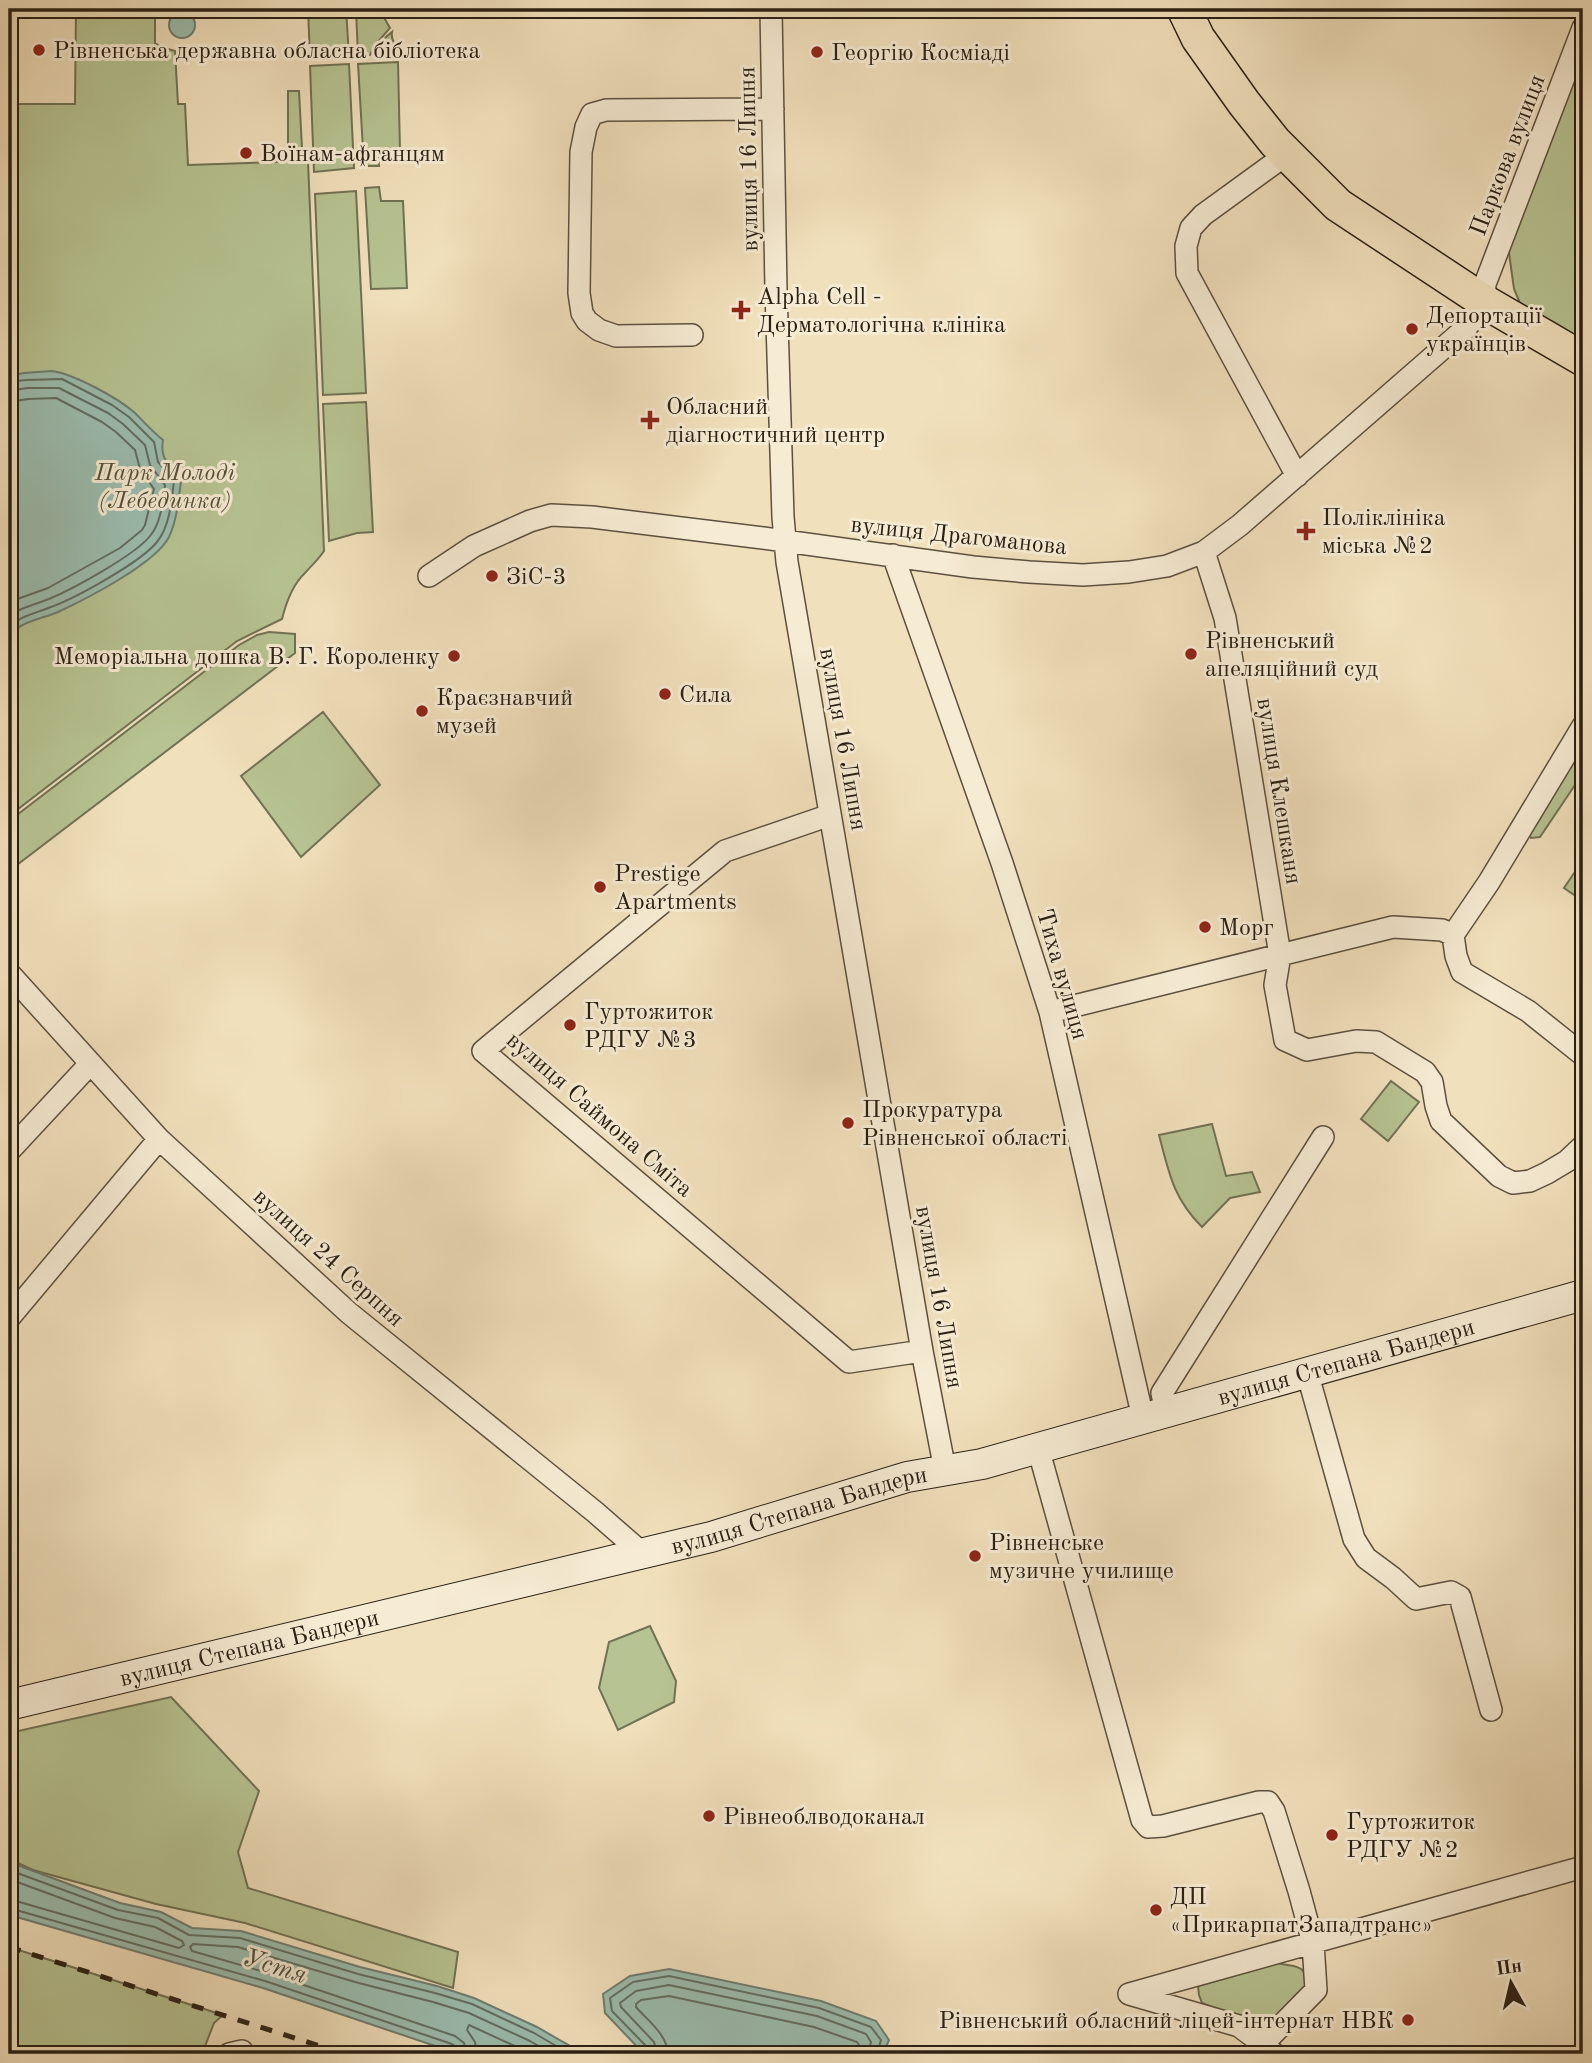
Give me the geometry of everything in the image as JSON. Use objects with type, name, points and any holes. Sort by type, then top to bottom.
[{"type":"main road","points":[[1184,9],[1198,38],[1244,103],[1287,154],[1338,205],[1485,302],[1583,359]]},
{"type":"main road","name":"вулиця Степана Бандери","points":[[9,1704],[711,1537],[907,1477],[982,1464],[1583,1295]]},
{"type":"street","name":"вулиця 16 Липня","points":[[771,9],[776,303],[785,541],[922,1351],[945,1470]]},
{"type":"street","name":"Паркова вулиця","points":[[1485,302],[1485,284],[1583,28]]},
{"type":"street","points":[[692,335],[616,336],[599,330],[587,321],[582,313],[579,293],[581,152],[586,127],[592,114],[606,110],[773,109]]},
{"type":"street","points":[[1287,154],[1202,215],[1191,228],[1186,246],[1187,273],[1297,476]]},
{"type":"street","name":"вулиця Драгоманова","points":[[429,576],[474,546],[530,521],[551,515],[592,517],[973,567],[1083,575],[1167,566],[1204,552],[1240,525],[1466,328],[1485,302]]},
{"type":"street","name":"вулиця Клешканя","points":[[1204,552],[1225,618],[1280,955],[1275,985],[1285,1040],[1307,1050],[1356,1041],[1376,1042],[1425,1072],[1432,1082],[1441,1121],[1499,1176],[1513,1183],[1530,1181],[1547,1173],[1567,1161],[1583,1146]]},
{"type":"street","name":"Тиха вулиця","points":[[893,555],[1002,863],[1050,1012],[1155,1415]]},
{"type":"street","points":[[1583,726],[1489,882],[1453,935],[1462,972],[1528,1011],[1583,1055]]},
{"type":"street","name":"вулиця Саймона Сміта","points":[[830,815],[725,850],[483,1051],[849,1362],[922,1351]]},
{"type":"street","points":[[1050,1012],[1339,939],[1393,928],[1443,930],[1453,935]]},
{"type":"street","name":"вулиця 24 Серпня","points":[[9,973],[159,1139],[349,1313],[642,1553]]},
{"type":"street","points":[[9,1151],[90,1064]]},
{"type":"street","points":[[1155,1415],[1162,1393],[1323,1137]]},
{"type":"street","points":[[9,1318],[159,1139]]},
{"type":"street","points":[[1307,1372],[1354,1539],[1366,1558],[1416,1600],[1451,1592],[1460,1597],[1491,1710]]},
{"type":"street","points":[[1038,1448],[1142,1821],[1148,1827],[1163,1826],[1268,1802],[1287,1852],[1313,1943],[1316,1990],[1268,2049],[1239,2026],[1129,1994],[1313,1943],[1583,1867]]},
{"type":"green space","name":"Парк Молоді (Лебединка)","points":[[76,9],[159,9],[155,14],[155,43],[175,51],[178,104],[185,104],[188,165],[308,161],[324,551],[296,583],[282,619],[237,641],[9,816],[9,104],[75,104]]},
{"type":"green space","points":[[308,9],[346,9],[349,56],[310,58]]},
{"type":"green space","points":[[356,9],[379,9],[390,28],[370,55],[358,56]]},
{"type":"green space","points":[[392,32],[398,54],[374,55],[386,37]]},
{"type":"green space","points":[[1583,48],[1583,359],[1531,329],[1514,289],[1508,246]]},
{"type":"green space","points":[[398,62],[400,151],[378,152],[379,166],[364,166],[358,64]]},
{"type":"green space","points":[[349,64],[354,168],[314,172],[310,66]]},
{"type":"green space","points":[[288,91],[299,91],[302,148],[288,148]]},
{"type":"green space","points":[[379,187],[381,201],[403,201],[407,288],[371,289],[365,188]]},
{"type":"green space","points":[[356,191],[366,393],[323,395],[315,194]]},
{"type":"green space","points":[[366,402],[373,532],[357,533],[329,541],[323,404]]},
{"type":"green space","points":[[269,632],[295,634],[295,653],[9,871],[9,821],[239,645]]},
{"type":"green space","points":[[323,712],[380,785],[301,857],[241,776]]},
{"type":"green space","points":[[1583,754],[1583,773],[1540,837],[1531,838],[1528,834],[1577,757]]},
{"type":"green space","points":[[1583,860],[1583,901],[1564,888]]},
{"type":"green space","points":[[1391,1081],[1419,1102],[1388,1141],[1361,1119]]},
{"type":"green space","points":[[1212,1124],[1226,1176],[1252,1172],[1260,1192],[1230,1198],[1202,1227],[1178,1195],[1159,1135]]},
{"type":"green space","points":[[650,1626],[676,1681],[674,1702],[618,1730],[599,1688],[609,1642]]},
{"type":"green space","points":[[171,1697],[259,1791],[238,1852],[248,1888],[458,1952],[453,1988],[245,1923],[156,1904],[33,1870],[9,1859],[9,1733]]},
{"type":"green space","points":[[9,1947],[223,2015],[214,2023],[202,2054],[9,2054]]},
{"type":"green space","points":[[1278,1963],[1302,1970],[1307,1987],[1277,2017],[1252,2023],[1202,2003],[1198,1986]]},
{"type":"water","points":[[182,12],[191,16],[195,25],[191,34],[182,38],[173,34],[169,25],[173,16]]},
{"type":"water","points":[[52,371],[83,382],[118,401],[163,440],[166,460],[182,474],[178,506],[169,537],[150,558],[85,599],[22,626],[9,641],[9,376]]},
{"type":"water","name":"Устя","points":[[9,1862],[120,1903],[161,1912],[192,1928],[241,1931],[474,1998],[537,2027],[584,2054],[459,2054],[263,1988],[20,1918],[9,1913]]},
{"type":"water","points":[[669,1969],[821,2001],[876,2021],[889,2040],[883,2054],[644,2054],[605,2013],[603,1994],[630,1976]]},
{"type":"railway","points":[[9,1947],[345,2054]]},
{"type":"place","name":"Рівненська державна обласна бібліотека","points":[[39,50]]},
{"type":"place","name":"Георгію Косміаді","points":[[817,52]]},
{"type":"place","name":"Воїнам-афганцям","points":[[246,153]]},
{"type":"place","name":"Alpha Cell - Дерматологічна клініка","points":[[741,310]]},
{"type":"place","name":"Депортації українців","points":[[1412,329]]},
{"type":"place","name":"Обласний діагностичний центр","points":[[650,420]]},
{"type":"place","name":"Поліклініка міська №2","points":[[1306,531]]},
{"type":"place","name":"ЗіС-3","points":[[492,576]]},
{"type":"place","name":"Рівненський апеляційний суд","points":[[1191,654]]},
{"type":"place","name":"Меморіальна дошка В. Г. Короленку","points":[[454,656]]},
{"type":"place","name":"Сила","points":[[665,694]]},
{"type":"place","name":"Краєзнавчий музей","points":[[422,711]]},
{"type":"place","name":"Prestige Apartments","points":[[600,887]]},
{"type":"place","name":"Морг","points":[[1205,927]]},
{"type":"place","name":"Гуртожиток РДГУ №3","points":[[570,1025]]},
{"type":"place","name":"Прокуратура Рівненської області","points":[[848,1123]]},
{"type":"place","name":"Рівненське музичне училище","points":[[975,1556]]},
{"type":"place","name":"Рівнеоблводоканал","points":[[709,1816]]},
{"type":"place","name":"Гуртожиток РДГУ №2","points":[[1332,1835]]},
{"type":"place","name":"ДП «ПрикарпатЗападтранс»","points":[[1156,1910]]},
{"type":"place","name":"Рівненський обласний ліцей-інтернат НВК","points":[[1408,2020]]}]
